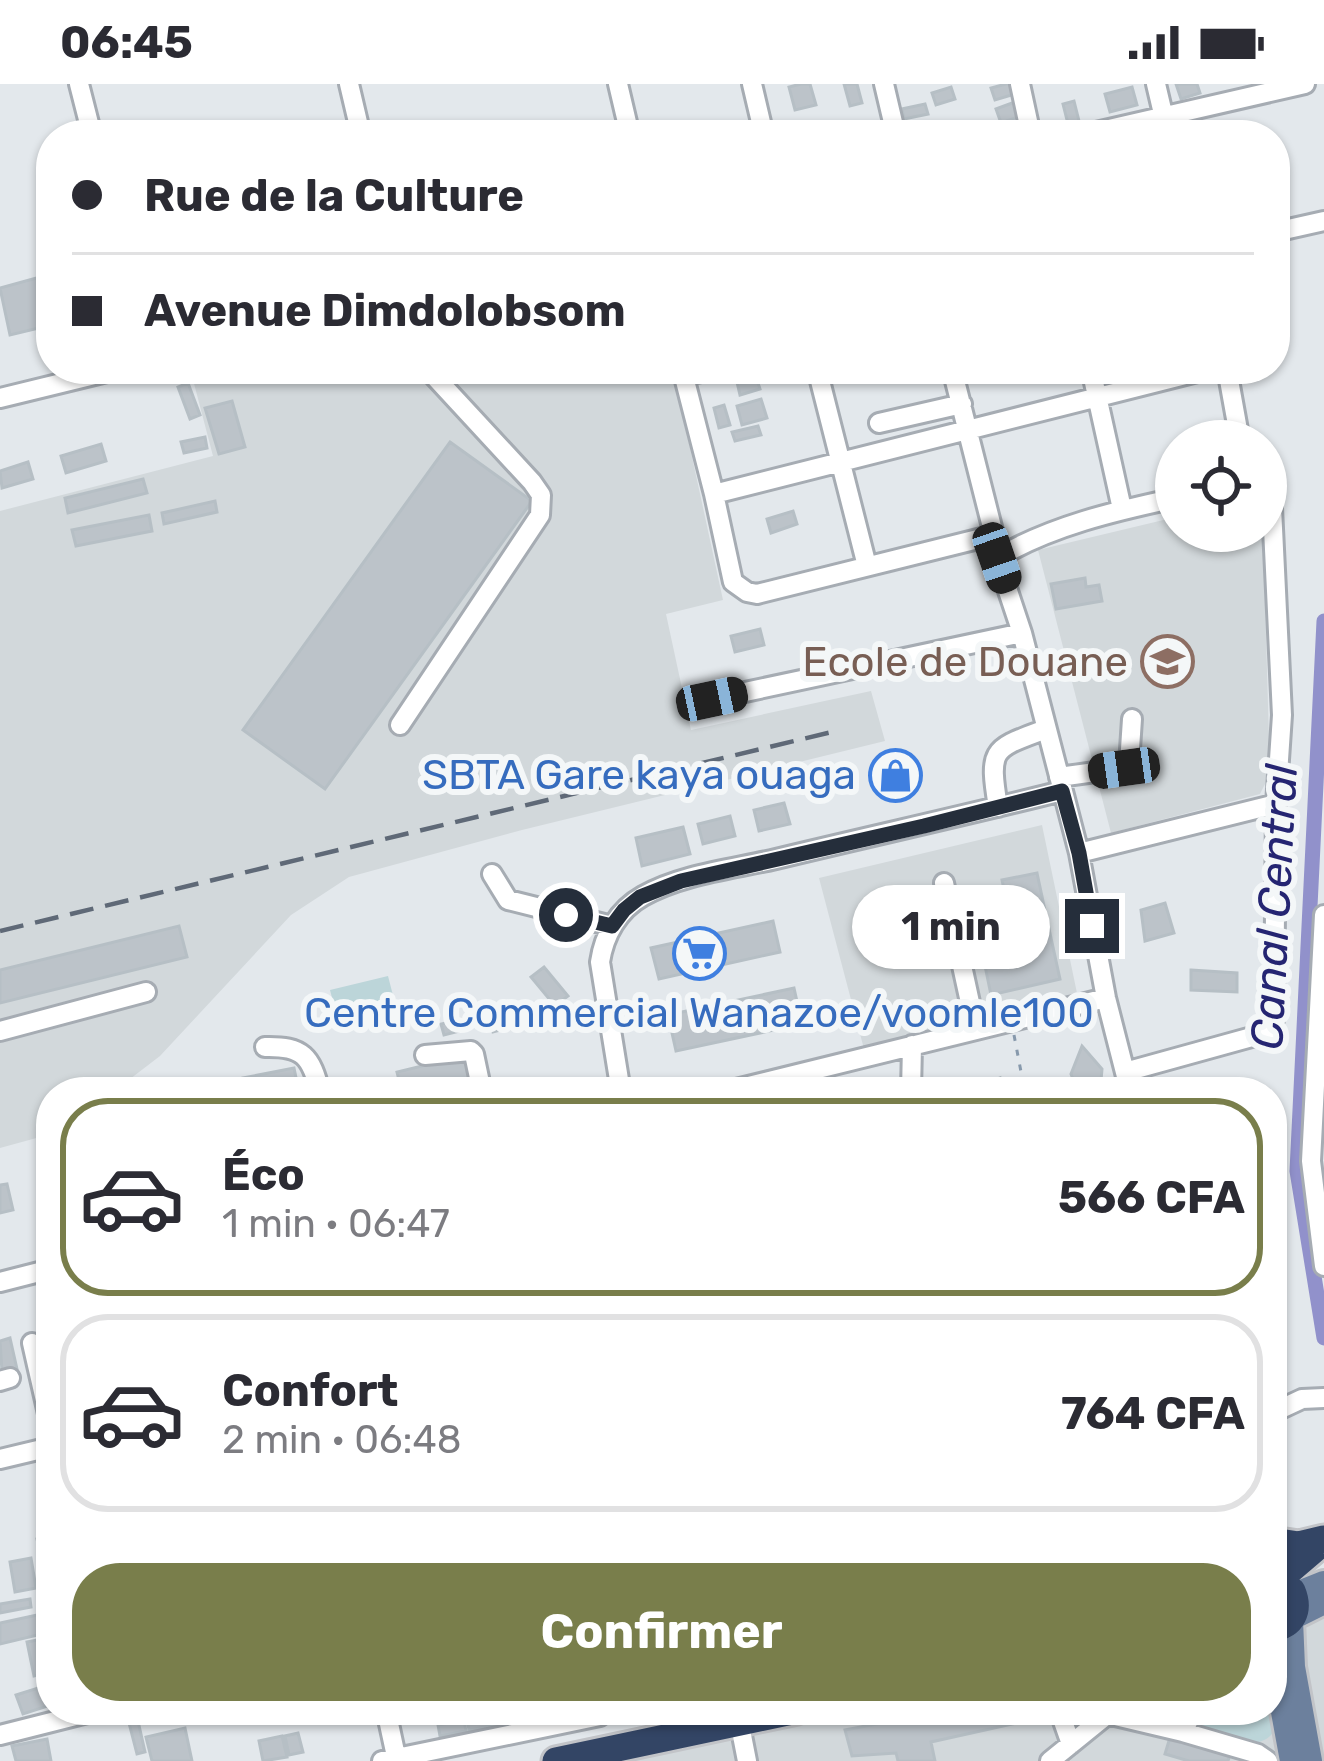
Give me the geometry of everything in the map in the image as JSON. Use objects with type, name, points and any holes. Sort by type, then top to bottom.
[{"type":"highway","points":[[1287,1543],[1324,1540]]},
{"type":"highway","points":[[1287,1597],[1324,1540]]},
{"type":"highway","points":[[1287,1599],[1324,1556]]},
{"type":"highway","points":[[556,1761],[704,1725]]},
{"type":"main road","points":[[1287,1600],[1324,1582]]},
{"type":"main road","points":[[1287,1602],[1324,1602]]},
{"type":"main road","points":[[1287,1624],[1310,1761]]},
{"type":"main road","points":[[1285,1725],[1292,1761]]},
{"type":"street","points":[[79,84],[88,120]]},
{"type":"street","points":[[349,84],[358,120]]},
{"type":"street","points":[[618,84],[626,120]]},
{"type":"street","points":[[752,84],[760,120]]},
{"type":"street","points":[[884,84],[892,120]]},
{"type":"street","points":[[1020,84],[1028,120]]},
{"type":"street","points":[[1156,84],[1165,120]]},
{"type":"street","points":[[1186,120],[1305,84]]},
{"type":"street","points":[[1290,229],[1324,221]]},
{"type":"street","points":[[0,398],[57,384]]},
{"type":"street","points":[[400,725],[540,515],[542,496],[532,482],[441,384]]},
{"type":"street","points":[[685,384],[733,582],[747,592],[757,594],[994,535]]},
{"type":"street","points":[[821,384],[867,566]]},
{"type":"street","points":[[956,384],[997,558],[1022,633],[1079,853],[1126,1077]]},
{"type":"street","points":[[1095,384],[1122,509]]},
{"type":"street","points":[[714,494],[1150,384]]},
{"type":"street","points":[[1229,384],[1236,420]]},
{"type":"street","points":[[879,423],[962,404]]},
{"type":"street","points":[[997,558],[1024,543],[1122,509],[1155,503]]},
{"type":"street","points":[[1125,1072],[1259,1035],[1271,1027],[1282,715],[1273,552]]},
{"type":"street","points":[[712,699],[1022,633]]},
{"type":"street","points":[[619,1077],[600,962],[612,926],[640,897],[681,881],[998,807],[1060,784],[1124,768],[1130,764],[1132,719]]},
{"type":"street","points":[[998,807],[992,775],[996,753],[1046,729]]},
{"type":"street","points":[[1079,853],[1276,804]]},
{"type":"street","points":[[492,874],[508,900],[612,926]]},
{"type":"street","points":[[944,883],[976,1030]]},
{"type":"street","points":[[1324,915],[1311,1161],[1324,1266]]},
{"type":"street","points":[[0,1031],[146,992]]},
{"type":"street","points":[[784,1077],[1106,998]]},
{"type":"street","points":[[911,1077],[912,1045]]},
{"type":"street","points":[[265,1047],[289,1046],[304,1055],[316,1077]]},
{"type":"street","points":[[424,1054],[471,1051],[478,1077]]},
{"type":"street","points":[[0,1282],[36,1273]]},
{"type":"street","points":[[32,1343],[36,1360]]},
{"type":"street","points":[[1287,1406],[1302,1399],[1324,1398]]},
{"type":"street","points":[[0,1460],[36,1451]]},
{"type":"street","points":[[0,1735],[40,1725]]},
{"type":"street","points":[[388,1725],[392,1760],[558,1725],[581,1758]]},
{"type":"street","points":[[740,1725],[747,1761]]},
{"type":"street","points":[[1064,1725],[1071,1744]]},
{"type":"street","points":[[1050,1761],[1094,1725]]},
{"type":"street","points":[[1157,1725],[1268,1761]]},
{"type":"street","points":[[1183,1732],[1186,1725]]},
{"type":"path","points":[[1011,1022],[1022,1077]]},
{"type":"shaded area","points":[[194,384],[676,384],[723,600],[666,614],[691,730],[871,691],[885,741],[349,877],[291,915],[160,1056],[133,1077],[36,1077],[36,1138],[0,1148],[0,511],[213,456]]},
{"type":"shaded area","name":"Ecole de Douane","points":[[1155,522],[1155,552],[1264,552],[1270,774],[1260,794],[1111,833],[1038,550]]},
{"type":"shaded area","points":[[1042,825],[1078,998],[864,1049],[819,878]]},
{"type":"shaded area","points":[[388,976],[396,1007],[338,1021],[330,990]]},
{"type":"shaded area","points":[[1324,1602],[1324,1761],[560,1761],[728,1725],[1287,1725],[1287,1616]]},
{"type":"shaded area","points":[[1277,1726],[1268,1738],[1254,1743],[1197,1727]]},
{"type":"building","points":[[810,84],[816,105],[795,110],[789,87]]},
{"type":"building","points":[[844,84],[857,84],[862,103],[850,106]]},
{"type":"building","points":[[1012,84],[1015,94],[995,100],[991,88]]},
{"type":"building","points":[[1176,84],[1197,84],[1200,93],[1181,99]]},
{"type":"building","points":[[951,87],[955,99],[936,105],[932,93]]},
{"type":"building","points":[[1132,87],[1137,105],[1110,112],[1105,94]]},
{"type":"building","points":[[1074,101],[1079,120],[1067,120],[1063,104]]},
{"type":"building","points":[[1015,102],[1021,116],[1000,120],[996,109]]},
{"type":"building","points":[[925,104],[928,114],[904,119],[902,109]]},
{"type":"building","points":[[36,278],[36,329],[10,335],[0,288]]},
{"type":"building","points":[[188,384],[200,415],[190,419],[178,387]]},
{"type":"building","points":[[737,384],[758,384],[760,389],[740,395]]},
{"type":"building","points":[[761,399],[767,418],[742,425],[737,406]]},
{"type":"building","points":[[232,401],[245,447],[219,454],[205,408]]},
{"type":"building","points":[[724,405],[730,425],[719,428],[714,408]]},
{"type":"building","points":[[758,426],[761,435],[735,441],[732,432]]},
{"type":"building","points":[[205,437],[207,448],[184,453],[181,442]]},
{"type":"building","points":[[450,442],[532,501],[325,789],[243,730]]},
{"type":"building","points":[[101,444],[106,461],[66,473],[61,456]]},
{"type":"building","points":[[28,462],[33,479],[2,488],[0,471]]},
{"type":"building","points":[[143,479],[147,493],[68,513],[65,498]]},
{"type":"building","points":[[215,501],[217,512],[164,524],[162,513]]},
{"type":"building","points":[[793,511],[797,524],[771,533],[767,519]]},
{"type":"building","points":[[149,515],[152,531],[76,546],[72,530]]},
{"type":"building","points":[[1085,578],[1086,587],[1099,585],[1102,601],[1056,609],[1051,584]]},
{"type":"building","points":[[760,629],[764,645],[735,652],[731,636]]},
{"type":"building","points":[[784,803],[790,824],[759,831],[754,810]]},
{"type":"building","points":[[730,816],[735,836],[703,844],[698,824]]},
{"type":"building","points":[[683,827],[690,854],[642,866],[636,838]]},
{"type":"building","points":[[1037,873],[1046,915],[1011,923],[1002,880]]},
{"type":"building","points":[[1165,903],[1174,933],[1145,941],[1141,910]]},
{"type":"building","points":[[1046,915],[1060,979],[991,995],[984,961],[1008,956],[1001,925]]},
{"type":"building","points":[[773,921],[780,952],[659,979],[651,948]]},
{"type":"building","points":[[179,926],[187,957],[0,1003],[0,970]]},
{"type":"building","points":[[544,967],[568,996],[555,1006],[531,977]]},
{"type":"building","points":[[1191,970],[1237,973],[1237,992],[1191,990]]},
{"type":"building","points":[[794,988],[802,1024],[676,1051],[668,1015]]},
{"type":"building","points":[[512,1013],[516,1026],[493,1032],[489,1018]]},
{"type":"building","points":[[462,1019],[464,1030],[444,1035],[441,1024]]},
{"type":"building","points":[[1082,1046],[1102,1069],[1101,1077],[1071,1074]]},
{"type":"building","points":[[467,1055],[472,1077],[398,1077],[397,1072]]},
{"type":"building","points":[[294,1068],[296,1077],[248,1077]]},
{"type":"building","points":[[7,1184],[13,1210],[0,1213],[0,1185]]},
{"type":"building","points":[[10,1338],[17,1369],[2,1372],[0,1341]]},
{"type":"building","points":[[31,1558],[36,1588],[15,1592],[10,1562]]},
{"type":"building","points":[[30,1599],[31,1607],[0,1613],[0,1604]]},
{"type":"building","points":[[36,1615],[36,1635],[0,1644],[0,1623]]},
{"type":"building","points":[[36,1640],[36,1676],[34,1676],[27,1642]]},
{"type":"building","points":[[36,1689],[36,1710],[23,1714],[16,1695]]},
{"type":"building","points":[[130,1725],[139,1725],[145,1752],[137,1754]]},
{"type":"building","points":[[438,1725],[465,1725],[466,1731],[440,1736]]},
{"type":"building","points":[[871,1725],[1008,1725],[931,1742],[935,1761],[898,1761],[896,1753],[852,1756],[845,1730]]},
{"type":"building","points":[[185,1728],[192,1761],[152,1761],[146,1737]]},
{"type":"building","points":[[298,1733],[303,1752],[289,1755],[285,1736]]},
{"type":"building","points":[[1171,1734],[1231,1751],[1228,1761],[1189,1761],[1165,1754]]},
{"type":"building","points":[[282,1736],[287,1757],[263,1761],[259,1741]]},
{"type":"building","points":[[47,1739],[51,1761],[16,1761],[12,1746]]},
{"type":"waterway","name":"Canal Central","points":[[1324,621],[1297,1171],[1324,1338]]},
{"type":"railway","points":[[0,931],[836,731]]},
{"type":"place","name":"Ecole de Douane","points":[[1167,662]]},
{"type":"place","name":"SBTA Gare kaya ouaga","points":[[895,775]]},
{"type":"place","name":"Centre Commercial Wanazoe/voomle100","points":[[699,954]]},
{"type":"route","points":[[566,915],[612,926],[640,897],[681,881],[1062,791],[1092,926]]}]
